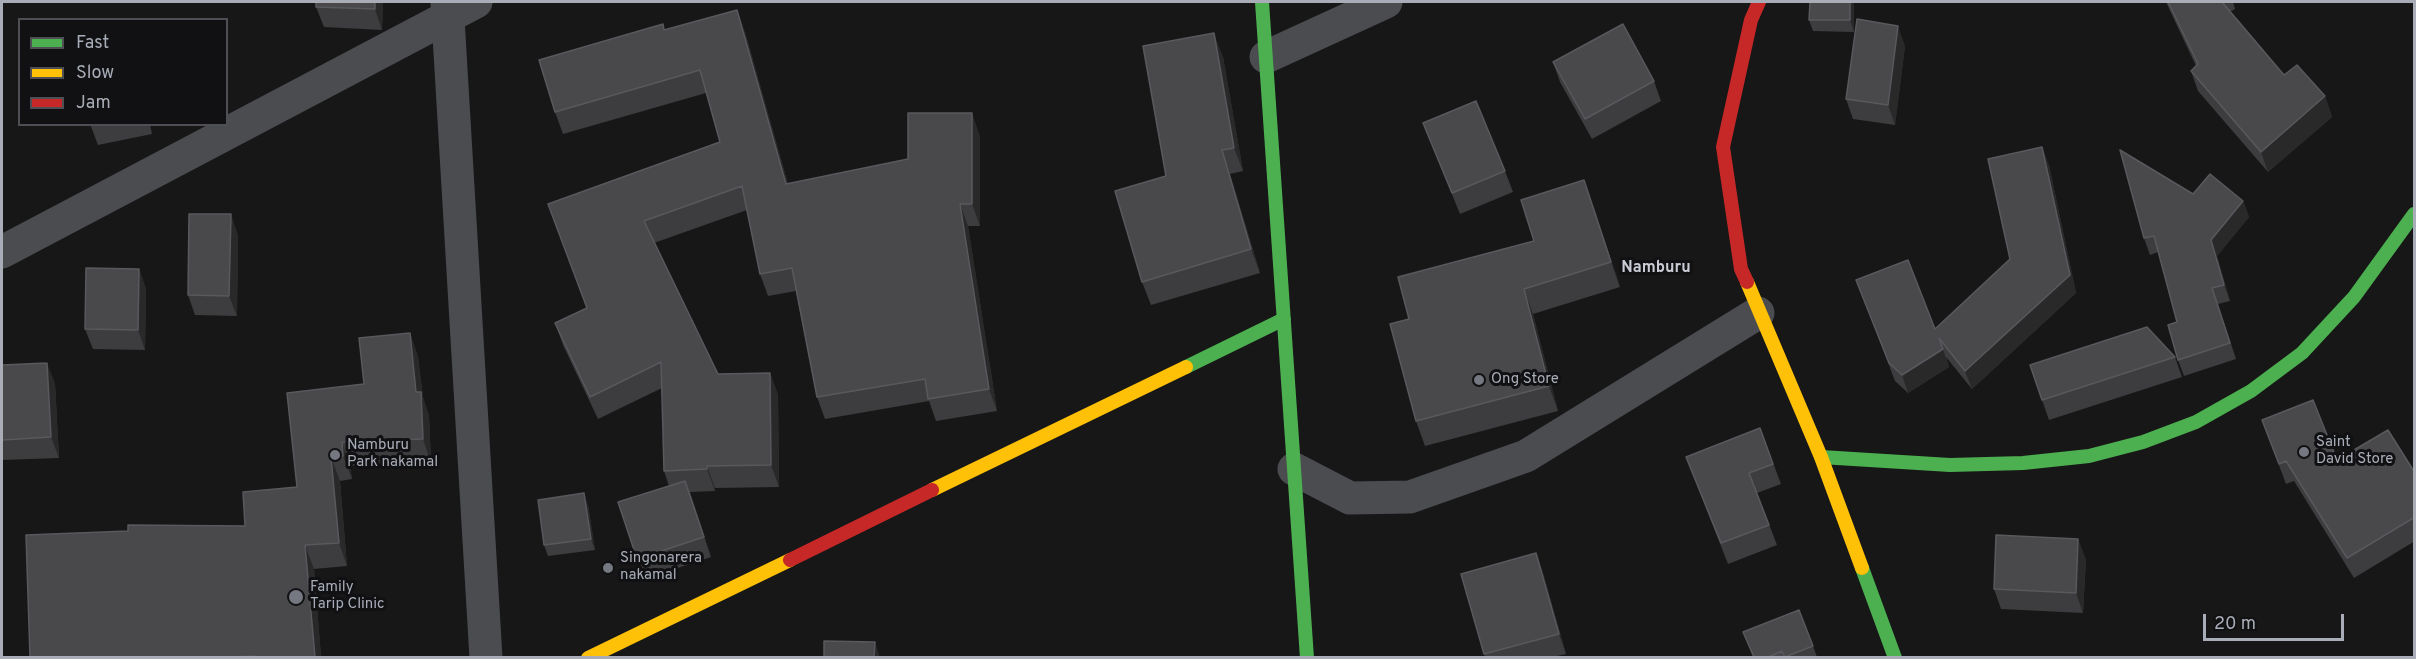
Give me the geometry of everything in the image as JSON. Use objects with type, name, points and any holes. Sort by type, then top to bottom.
[{"type":"street","points":[[2,252],[447,9],[477,2]]},
{"type":"street","points":[[1262,2],[1307,657]]},
{"type":"street","points":[[1266,57],[1386,2]]},
{"type":"street","points":[[1759,2],[1751,20],[1724,147],[1741,269],[1821,457],[1894,657]]},
{"type":"street","points":[[447,9],[486,657]]},
{"type":"street","points":[[1821,457],[1950,465],[2023,463],[2089,456],[2143,442],[2196,422],[2251,391],[2302,353],[2354,297],[2415,214]]},
{"type":"street","points":[[1294,469],[1350,498],[1410,497],[1526,456],[1758,313]]},
{"type":"street","points":[[588,657],[1284,319]]},
{"type":"building","points":[[316,2],[375,2],[375,9],[316,7]]},
{"type":"building","points":[[1810,2],[1850,2],[1850,20],[1809,20]]},
{"type":"building","points":[[2168,2],[2222,2],[2284,75],[2297,65],[2325,96],[2261,152],[2191,71],[2198,64]]},
{"type":"building","points":[[737,10],[786,184],[908,159],[908,113],[972,113],[972,204],[960,204],[989,389],[928,399],[925,379],[817,397],[792,268],[760,274],[742,186],[644,221],[718,374],[770,373],[771,465],[707,466],[707,469],[664,471],[661,362],[590,397],[555,323],[587,308],[548,204],[720,142],[700,70],[555,112],[539,60],[663,24],[664,30]]},
{"type":"building","points":[[1857,19],[1898,26],[1888,105],[1846,99]]},
{"type":"building","points":[[1623,24],[1654,81],[1585,119],[1553,62]]},
{"type":"building","points":[[1214,33],[1234,148],[1222,150],[1251,249],[1142,282],[1115,191],[1166,176],[1143,46]]},
{"type":"building","points":[[1476,101],[1505,171],[1452,193],[1423,123]]},
{"type":"building","points":[[2042,147],[2070,275],[1965,371],[1939,338],[1943,349],[1902,375],[1889,363],[1856,280],[1908,260],[1935,329],[2010,259],[1988,159]]},
{"type":"building","points":[[2120,150],[2193,194],[2210,174],[2243,201],[2211,240],[2224,285],[2212,288],[2230,343],[2178,360],[2168,325],[2177,322],[2154,236],[2144,238]]},
{"type":"building","points":[[1584,180],[1611,262],[1524,289],[1549,386],[1416,421],[1390,324],[1409,319],[1398,277],[1534,241],[1521,200]]},
{"type":"building","points":[[189,214],[231,214],[229,296],[188,295]]},
{"type":"building","points":[[86,268],[139,269],[138,330],[85,329]]},
{"type":"building","points":[[2147,327],[2175,357],[2042,400],[2030,365]]},
{"type":"building","points":[[410,333],[416,392],[421,392],[423,439],[342,442],[343,456],[331,457],[339,543],[305,545],[315,657],[30,657],[26,535],[128,531],[128,525],[245,526],[243,492],[297,487],[287,393],[364,384],[359,338]]},
{"type":"building","points":[[47,363],[51,437],[2,440],[2,365]]},
{"type":"building","points":[[2313,400],[2337,460],[2388,430],[2415,473],[2415,517],[2347,558],[2286,461],[2279,464],[2262,420]]},
{"type":"building","points":[[1760,428],[1773,464],[1749,473],[1769,525],[1721,543],[1686,457]]},
{"type":"building","points":[[685,481],[704,537],[637,559],[618,502]]},
{"type":"building","points":[[584,493],[591,539],[544,545],[538,500]]},
{"type":"building","points":[[1996,535],[2078,539],[2076,593],[1994,589]]},
{"type":"building","points":[[1536,553],[1559,634],[1484,654],[1461,574]]},
{"type":"building","points":[[1799,610],[1813,646],[1785,657],[1782,651],[1768,657],[1754,657],[1743,632]]},
{"type":"building","points":[[824,641],[875,642],[874,657],[824,657]]},
{"type":"building","points":[[1782,651],[1785,657],[1768,657]]},
{"type":"traffic: fast","points":[[1262,2],[1307,658]]},
{"type":"traffic: fast","points":[[1821,457],[1950,465],[2023,463],[2089,456],[2143,442],[2196,422],[2251,391],[2302,353],[2354,297],[2414,214]]},
{"type":"traffic: fast","points":[[1186,367],[1284,319]]},
{"type":"traffic: fast","points":[[1862,568],[1895,658]]},
{"type":"traffic: slow","points":[[1747,282],[1821,457],[1862,568]]},
{"type":"traffic: slow","points":[[932,490],[1186,367]]},
{"type":"traffic: slow","points":[[588,658],[790,560]]},
{"type":"traffic: jam","points":[[1747,282],[1741,269],[1723,147],[1751,20],[1759,2]]},
{"type":"traffic: jam","points":[[790,560],[932,490]]},
{"type":"place","name":"Ong Store","points":[[1479,380]]},
{"type":"place","name":"Saint David Store","points":[[2304,452]]},
{"type":"place","name":"Namburu Park nakamal","points":[[335,455]]},
{"type":"place","name":"Singonarera nakamal","points":[[608,568]]},
{"type":"place","name":"Family Tarip Clinic","points":[[296,597]]},
{"type":"district","name":"Namburu","points":[[1656,269]]}]
